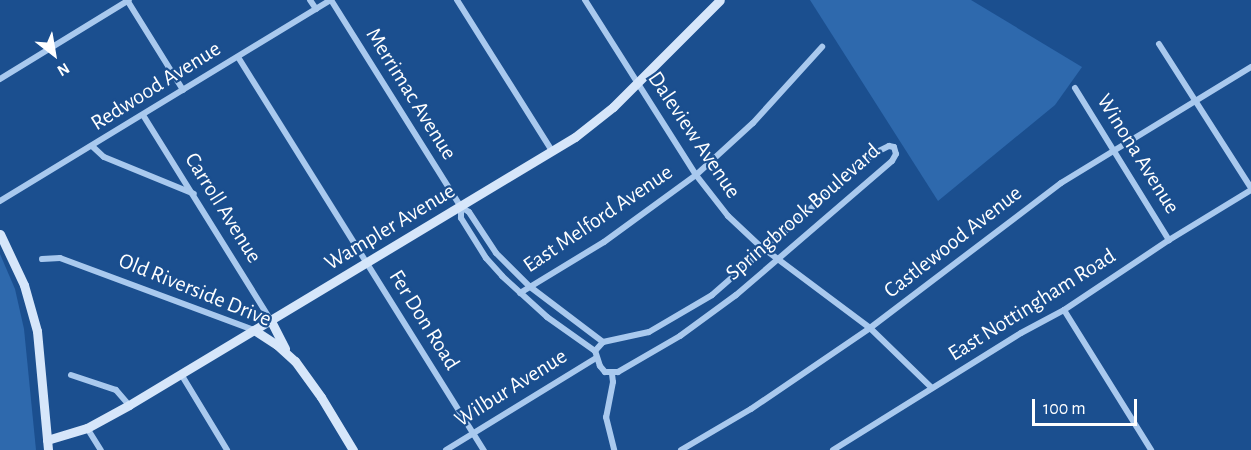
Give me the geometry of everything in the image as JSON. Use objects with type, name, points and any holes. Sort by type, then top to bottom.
[{"type":"street","points":[[0,79],[128,0],[183,90]]},
{"type":"street","points":[[310,0],[316,9]]},
{"type":"street","name":"Redwood Avenue","points":[[0,201],[330,0]]},
{"type":"street","name":"Merrimac Avenue","points":[[330,0],[461,207],[469,212],[496,253],[529,286],[603,342]]},
{"type":"street","points":[[457,0],[552,151]]},
{"type":"street","name":"Daleview Avenue","points":[[585,0],[696,175],[728,216],[765,249],[870,328],[932,388]]},
{"type":"street","name":"Wampler Avenue","points":[[48,445],[87,428],[129,405],[552,151],[600,119],[717,1]]},
{"type":"street","points":[[1159,44],[1251,189]]},
{"type":"street","name":"East Melford Avenue","points":[[520,293],[604,242],[696,175],[753,123],[822,47]]},
{"type":"street","name":"Fer Don Road","points":[[238,57],[484,450]]},
{"type":"street","name":"Castlewood Avenue","points":[[681,450],[769,398],[870,328],[1027,207],[1113,149],[1251,67]]},
{"type":"street","name":"Winona Avenue","points":[[1075,88],[1169,240]]},
{"type":"street","name":"Carroll Avenue","points":[[143,115],[271,321]]},
{"type":"street","points":[[92,146],[104,157],[194,194]]},
{"type":"street","name":"Springbrook Boulevard","points":[[603,342],[649,332],[712,295],[873,154],[882,148],[894,147],[896,154],[892,161],[703,320],[612,374]]},
{"type":"street","name":"East Nottingham Road","points":[[833,450],[1064,310],[1251,189]]},
{"type":"street","name":"Merrimac Avenue","points":[[461,207],[461,218],[486,258],[547,317],[595,354]]},
{"type":"street","points":[[0,234],[18,268],[35,321],[41,356],[48,445]]},
{"type":"street","name":"Old Riverside Drive","points":[[42,259],[48,256],[60,258],[254,330],[286,351],[321,397],[353,450]]},
{"type":"street","points":[[1064,310],[1151,450]]},
{"type":"street","points":[[271,321],[286,351]]},
{"type":"street","points":[[603,342],[595,354],[604,372],[612,374],[613,382],[606,417],[614,450]]},
{"type":"street","name":"Wilbur Avenue","points":[[446,450],[595,354]]},
{"type":"street","points":[[181,374],[227,450]]},
{"type":"street","points":[[71,375],[116,390],[129,405]]},
{"type":"street","points":[[87,428],[101,450]]},
{"type":"shaded area","points":[[810,0],[971,0],[1082,67],[1055,105],[938,201]]},
{"type":"shaded area","points":[[0,254],[15,289],[24,329],[36,450],[0,450]]}]
